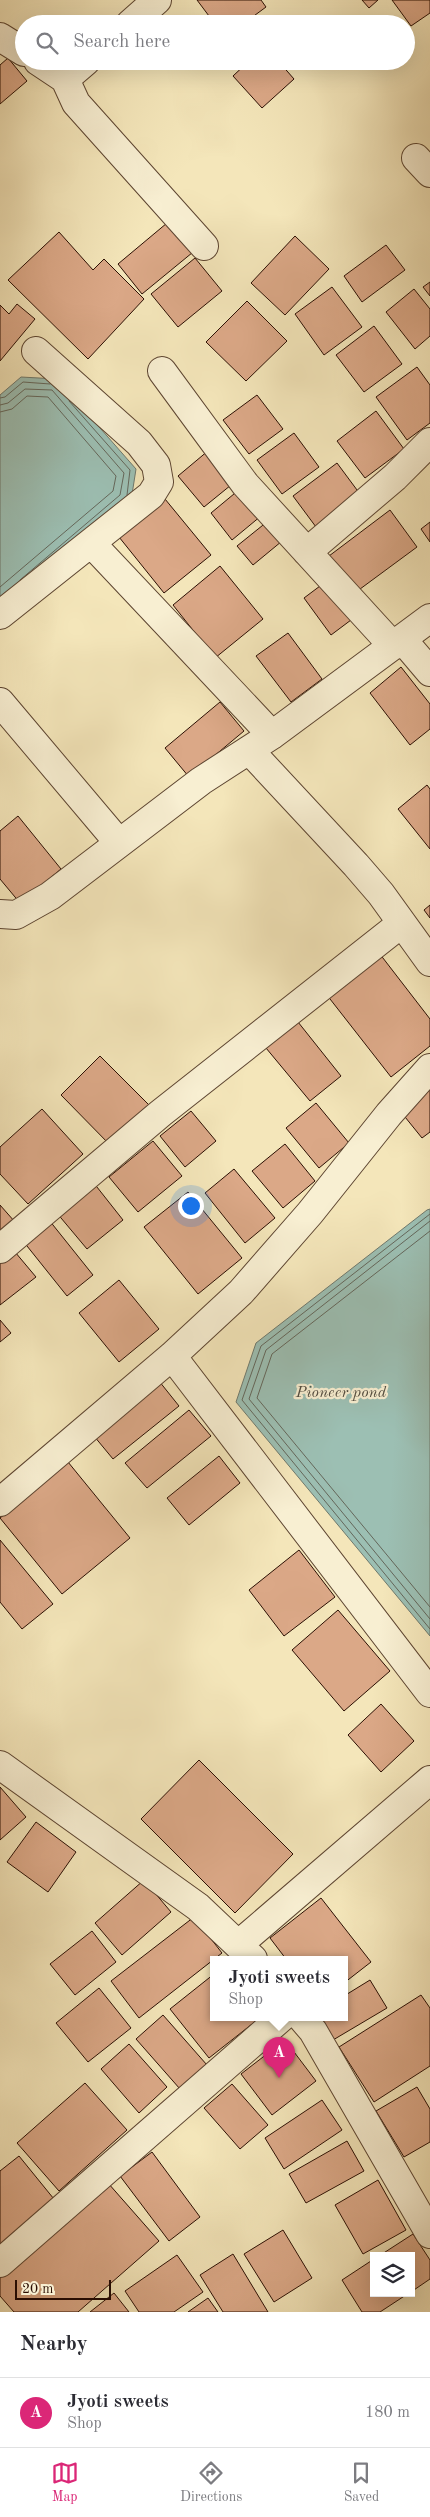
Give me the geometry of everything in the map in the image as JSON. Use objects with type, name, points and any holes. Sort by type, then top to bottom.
[{"type":"street","points":[[140,15],[157,0]]},
{"type":"street","points":[[0,37],[15,46]]},
{"type":"street","points":[[52,70],[65,79],[76,103],[204,246]]},
{"type":"street","points":[[65,79],[76,70]]},
{"type":"street","points":[[0,615],[151,495],[159,482],[156,465],[139,443],[36,350]]},
{"type":"street","points":[[162,371],[245,484],[307,552],[397,642],[430,672]]},
{"type":"street","points":[[307,552],[395,478],[430,442]]},
{"type":"street","points":[[90,543],[272,734]]},
{"type":"street","points":[[0,914],[16,915],[50,896],[201,781],[272,734],[430,618]]},
{"type":"street","points":[[0,702],[119,843]]},
{"type":"street","points":[[249,750],[356,865],[430,962]]},
{"type":"street","points":[[0,1249],[162,1113],[402,923]]},
{"type":"street","points":[[0,1502],[172,1356],[240,1292],[310,1213],[389,1114],[430,1068]]},
{"type":"street","points":[[172,1356],[430,1693]]},
{"type":"street","points":[[0,1765],[198,1907],[246,1952],[430,1780]]},
{"type":"street","points":[[0,2264],[277,2021]]},
{"type":"street","points":[[305,2021],[314,2031],[430,2234]]},
{"type":"water","points":[[21,377],[57,379],[136,469],[131,501],[0,608],[0,395]]},
{"type":"water","name":"Pioneer pond","points":[[430,1209],[430,1636],[236,1402],[256,1343]]},
{"type":"building","points":[[197,0],[261,0],[266,7],[255,15],[208,15]]},
{"type":"building","points":[[362,0],[378,0],[369,8]]},
{"type":"building","points":[[392,0],[430,0],[430,13],[415,23],[415,15],[403,15]]},
{"type":"building","points":[[8,58],[15,66],[15,70],[18,70],[27,81],[0,104],[0,65]]},
{"type":"building","points":[[239,70],[286,70],[294,79],[262,108],[233,76]]},
{"type":"building","points":[[173,218],[198,248],[142,294],[118,264]]},
{"type":"building","points":[[59,232],[93,270],[104,259],[144,299],[88,359],[8,280]]},
{"type":"building","points":[[295,236],[329,269],[285,315],[251,283]]},
{"type":"building","points":[[386,245],[405,270],[362,302],[344,276]]},
{"type":"building","points":[[195,258],[222,291],[178,327],[151,294]]},
{"type":"building","points":[[430,282],[430,296],[423,287]]},
{"type":"building","points":[[332,287],[362,327],[324,355],[295,314]]},
{"type":"building","points":[[414,289],[430,309],[430,336],[415,349],[386,312]]},
{"type":"building","points":[[247,301],[287,341],[246,381],[206,342]]},
{"type":"building","points":[[17,304],[35,319],[0,361],[0,305],[9,314]]},
{"type":"building","points":[[374,326],[402,364],[364,392],[336,355]]},
{"type":"building","points":[[417,367],[430,385],[430,423],[407,440],[376,397]]},
{"type":"building","points":[[257,395],[283,429],[249,454],[223,420]]},
{"type":"building","points":[[376,411],[404,449],[365,478],[337,441]]},
{"type":"building","points":[[294,433],[319,467],[282,494],[257,460]]},
{"type":"building","points":[[221,440],[247,472],[204,507],[178,476]]},
{"type":"building","points":[[337,463],[360,494],[316,527],[293,496]]},
{"type":"building","points":[[252,479],[273,506],[232,540],[211,513]]},
{"type":"building","points":[[165,499],[211,555],[164,593],[119,537]]},
{"type":"building","points":[[390,510],[417,547],[356,592],[329,556]]},
{"type":"building","points":[[278,513],[293,532],[253,565],[237,546]]},
{"type":"building","points":[[430,522],[430,542],[421,529]]},
{"type":"building","points":[[220,566],[263,619],[215,658],[173,605]]},
{"type":"building","points":[[332,577],[359,614],[331,635],[304,598]]},
{"type":"building","points":[[288,633],[322,679],[291,702],[256,656]]},
{"type":"building","points":[[401,667],[430,704],[430,729],[410,745],[370,693]]},
{"type":"building","points":[[220,702],[244,731],[189,777],[165,748]]},
{"type":"building","points":[[427,785],[430,789],[430,849],[398,809]]},
{"type":"building","points":[[18,816],[61,869],[20,903],[0,879],[0,831]]},
{"type":"building","points":[[430,905],[430,918],[424,910]]},
{"type":"building","points":[[376,949],[430,1019],[430,1046],[391,1077],[323,990]]},
{"type":"building","points":[[298,1022],[341,1076],[310,1101],[266,1048]]},
{"type":"building","points":[[100,1056],[152,1108],[113,1148],[61,1095]]},
{"type":"building","points":[[430,1088],[430,1132],[422,1138],[401,1112]]},
{"type":"building","points":[[316,1103],[349,1143],[319,1168],[286,1128]]},
{"type":"building","points":[[42,1109],[83,1154],[28,1204],[0,1174],[0,1147]]},
{"type":"building","points":[[191,1111],[216,1141],[185,1167],[160,1136]]},
{"type":"building","points":[[153,1141],[182,1176],[138,1212],[109,1177]]},
{"type":"building","points":[[285,1144],[315,1181],[283,1208],[252,1171]]},
{"type":"building","points":[[234,1169],[275,1218],[245,1243],[205,1193]]},
{"type":"building","points":[[93,1182],[123,1220],[87,1249],[56,1212]]},
{"type":"building","points":[[188,1192],[242,1258],[198,1294],[144,1227]]},
{"type":"building","points":[[0,1205],[15,1222],[0,1235]]},
{"type":"building","points":[[49,1220],[93,1275],[67,1296],[23,1241]]},
{"type":"building","points":[[10,1246],[36,1277],[0,1305],[0,1254]]},
{"type":"building","points":[[119,1280],[159,1329],[119,1362],[79,1313]]},
{"type":"building","points":[[0,1320],[11,1333],[0,1342]]},
{"type":"building","points":[[155,1376],[179,1406],[113,1459],[89,1430]]},
{"type":"building","points":[[189,1410],[211,1436],[147,1488],[125,1463]]},
{"type":"building","points":[[219,1456],[240,1483],[189,1525],[167,1498]]},
{"type":"building","points":[[68,1462],[130,1538],[62,1594],[0,1518]]},
{"type":"building","points":[[0,1540],[53,1604],[22,1629],[0,1602]]},
{"type":"building","points":[[299,1550],[335,1597],[284,1636],[249,1590]]},
{"type":"building","points":[[338,1610],[390,1671],[344,1711],[292,1650]]},
{"type":"building","points":[[381,1704],[414,1741],[381,1772],[348,1735]]},
{"type":"building","points":[[199,1760],[293,1854],[235,1913],[141,1819]]},
{"type":"building","points":[[0,1787],[26,1817],[0,1840]]},
{"type":"building","points":[[36,1822],[76,1852],[48,1892],[7,1862]]},
{"type":"building","points":[[144,1880],[171,1912],[122,1955],[95,1923]]},
{"type":"building","points":[[321,1898],[371,1962],[348,1980],[348,1956],[284,1956],[270,1938]]},
{"type":"building","points":[[194,1917],[222,1953],[218,1956],[210,1956],[210,1962],[139,2018],[111,1981]]},
{"type":"building","points":[[92,1931],[116,1962],[75,1995],[50,1964]]},
{"type":"building","points":[[210,1977],[210,2021],[256,2021],[209,2058],[170,2009]]},
{"type":"building","points":[[370,1980],[387,2008],[333,2040],[321,2021],[348,2021],[348,1994]]},
{"type":"building","points":[[99,1988],[131,2028],[88,2062],[56,2023]]},
{"type":"building","points":[[421,1995],[430,2008],[430,2066],[374,2102],[339,2047]]},
{"type":"building","points":[[163,2015],[207,2065],[180,2089],[136,2039]]},
{"type":"building","points":[[285,2040],[316,2081],[272,2115],[241,2074]]},
{"type":"building","points":[[129,2044],[167,2087],[139,2113],[101,2069]]},
{"type":"building","points":[[85,2083],[127,2130],[59,2191],[17,2143]]},
{"type":"building","points":[[232,2084],[268,2125],[240,2149],[204,2108]]},
{"type":"building","points":[[417,2087],[430,2109],[430,2142],[404,2157],[376,2111]]},
{"type":"building","points":[[322,2100],[342,2130],[284,2169],[265,2138]]},
{"type":"building","points":[[347,2141],[364,2171],[306,2203],[289,2174]]},
{"type":"building","points":[[152,2152],[200,2217],[169,2241],[120,2176]]},
{"type":"building","points":[[19,2156],[58,2204],[0,2251],[0,2171]]},
{"type":"building","points":[[378,2180],[406,2230],[363,2254],[335,2205]]},
{"type":"building","points":[[108,2183],[159,2241],[78,2312],[14,2312],[0,2296],[0,2278]]},
{"type":"building","points":[[283,2230],[312,2278],[274,2302],[244,2254]]},
{"type":"building","points":[[413,2234],[430,2260],[430,2279],[415,2289],[415,2252],[385,2252]]},
{"type":"building","points":[[233,2254],[268,2312],[223,2312],[200,2275]]},
{"type":"building","points":[[177,2255],[203,2292],[174,2312],[139,2312],[125,2291]]},
{"type":"building","points":[[370,2262],[370,2297],[403,2297],[380,2312],[362,2312],[342,2280]]},
{"type":"building","points":[[114,2293],[129,2312],[90,2312]]},
{"type":"building","points":[[208,2298],[218,2312],[188,2312]]},
{"type":"place","name":"Jyoti sweets","points":[[279,2078]]}]
